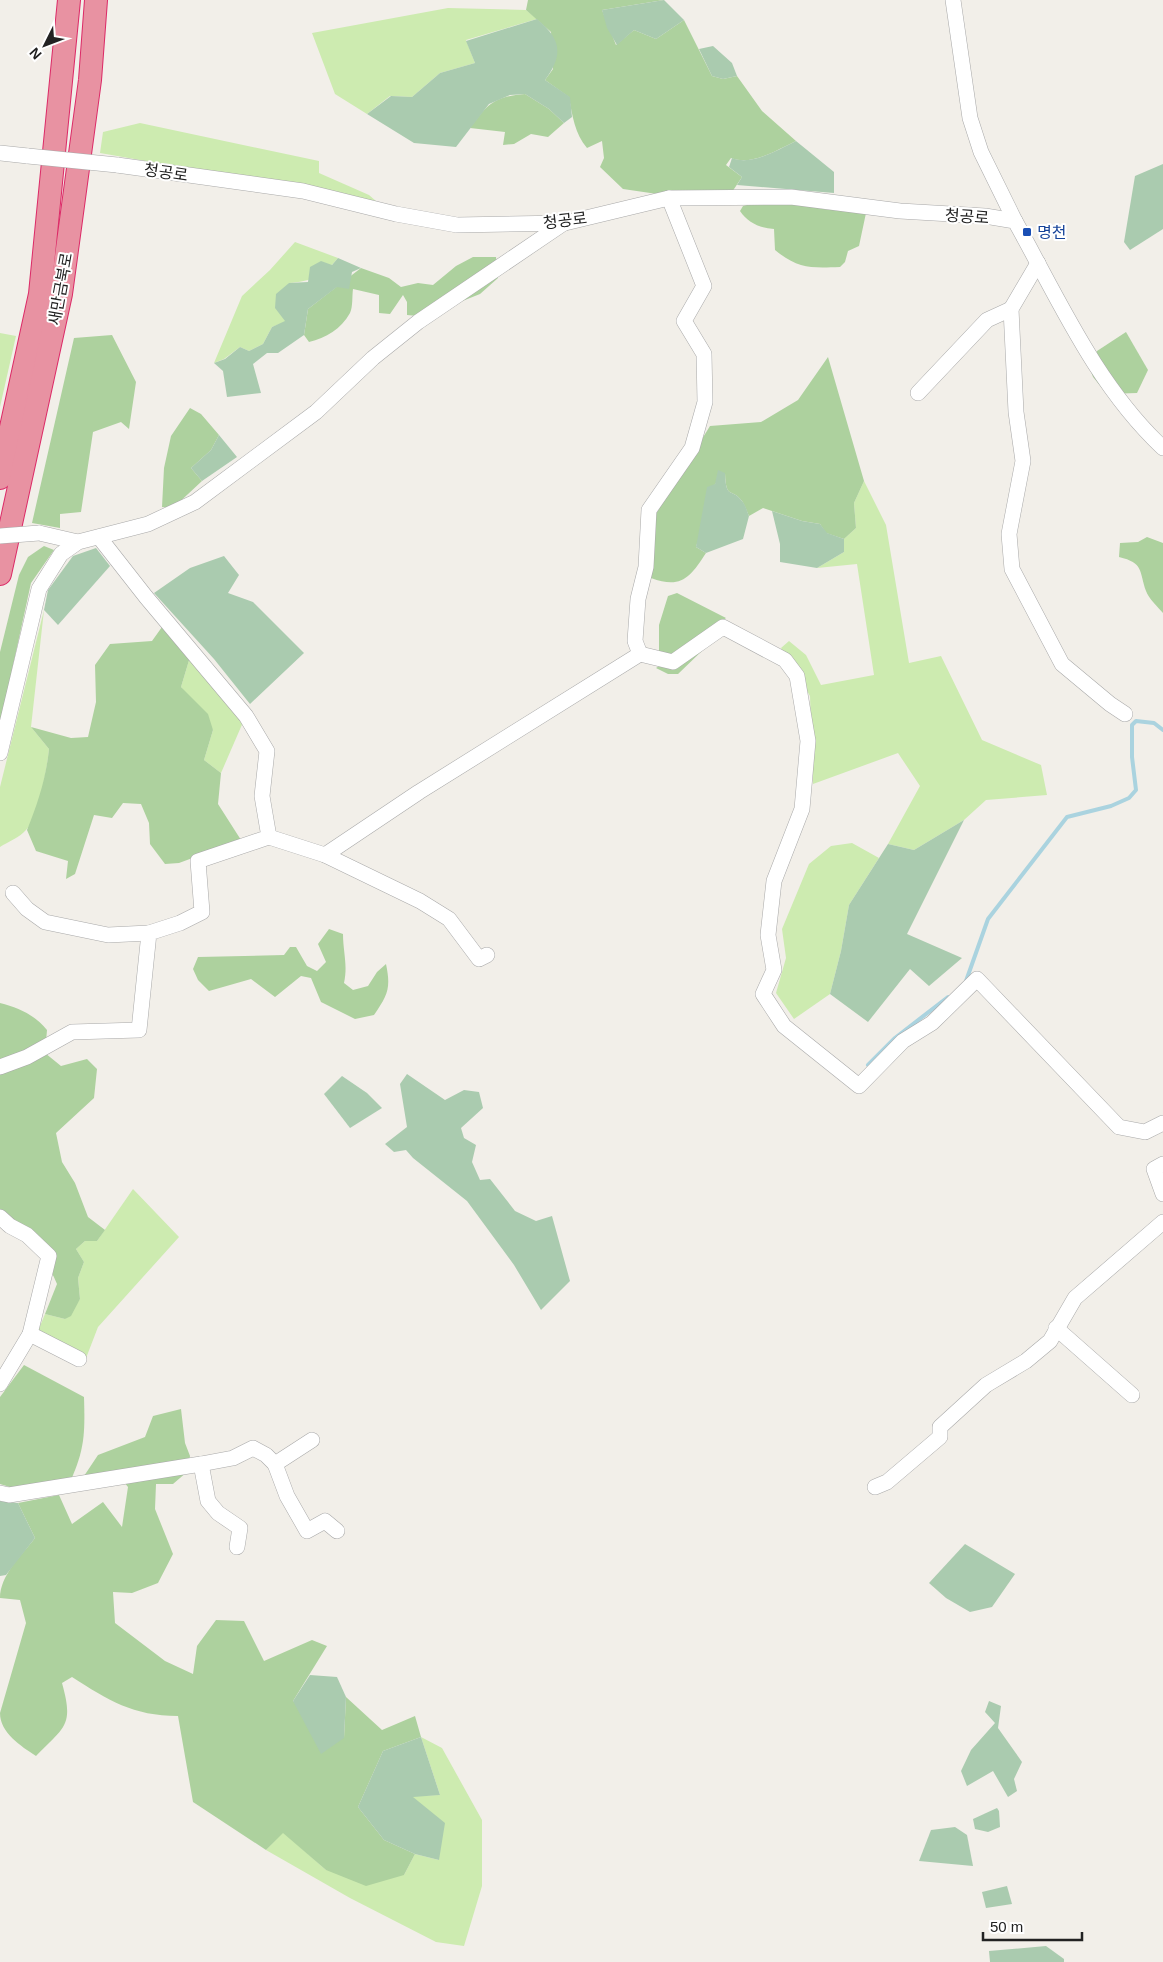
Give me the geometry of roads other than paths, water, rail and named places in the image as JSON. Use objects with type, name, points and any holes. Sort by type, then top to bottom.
[{"type":"highway","name":"새만금북로","points":[[0,478],[40,294],[69,0]]},
{"type":"highway","name":"새만금북로","points":[[0,574],[61,294],[90,80],[96,0]]},
{"type":"street","name":"청공로","points":[[953,0],[970,118],[981,152],[1015,221],[1098,371],[1148,434],[1163,448]]},
{"type":"street","name":"청공로","points":[[0,153],[117,165],[303,191],[396,214],[457,224],[565,223],[669,198],[791,197],[900,212],[985,216],[1015,221]]},
{"type":"street","points":[[640,654],[635,641],[638,598],[646,567],[649,510],[692,448],[705,402],[704,354],[684,321],[704,286],[669,198]]},
{"type":"street","points":[[0,754],[39,589],[61,554],[78,542],[148,524],[195,502],[316,412],[373,358],[418,322],[565,223]]},
{"type":"street","points":[[1038,263],[1011,309],[1016,412],[1023,461],[1009,534],[1012,569],[1062,664],[1125,714]]},
{"type":"street","points":[[918,393],[986,320],[1011,309]]},
{"type":"street","points":[[0,536],[39,533],[78,542]]},
{"type":"street","points":[[100,537],[146,597],[246,716],[267,751],[262,796],[268,837]]},
{"type":"street","points":[[325,855],[419,792],[640,654],[673,662],[723,628],[786,660],[798,676],[808,741],[802,809],[774,880],[768,935],[774,970],[762,994],[784,1026],[859,1086],[903,1041],[932,1023],[977,979],[1119,1127],[1145,1132],[1163,1123]]},
{"type":"street","points":[[13,893],[27,909],[45,922],[108,935],[149,933],[180,923],[202,912],[198,861],[268,837],[325,855],[420,901],[450,919],[479,959],[487,956]]},
{"type":"street","points":[[0,1067],[27,1057],[72,1032],[139,1030],[149,933]]},
{"type":"street","points":[[1163,1164],[1154,1169],[1163,1194]]},
{"type":"street","points":[[0,1217],[10,1226],[27,1235],[49,1256],[30,1334],[0,1384]]},
{"type":"street","points":[[874,1487],[887,1482],[940,1437],[940,1427],[986,1385],[1026,1361],[1050,1341],[1075,1298],[1163,1222]]},
{"type":"street","points":[[1056,1328],[1132,1395]]},
{"type":"street","points":[[30,1334],[79,1359]]},
{"type":"street","points":[[275,1464],[312,1440]]},
{"type":"street","points":[[0,1493],[8,1495],[18,1494],[202,1464],[232,1458],[254,1448],[266,1455],[275,1464],[287,1496],[307,1531],[325,1521],[337,1531]]},
{"type":"street","points":[[202,1464],[208,1501],[218,1513],[240,1528],[237,1548]]},
{"type":"waterway","points":[[966,981],[988,919],[1067,817],[1111,806],[1129,798],[1136,790],[1132,757],[1132,725],[1136,721],[1154,723],[1163,730]]},
{"type":"waterway","points":[[868,1065],[895,1038],[948,997]]},
{"type":"place","name":"명천","points":[[1027,232]]}]
